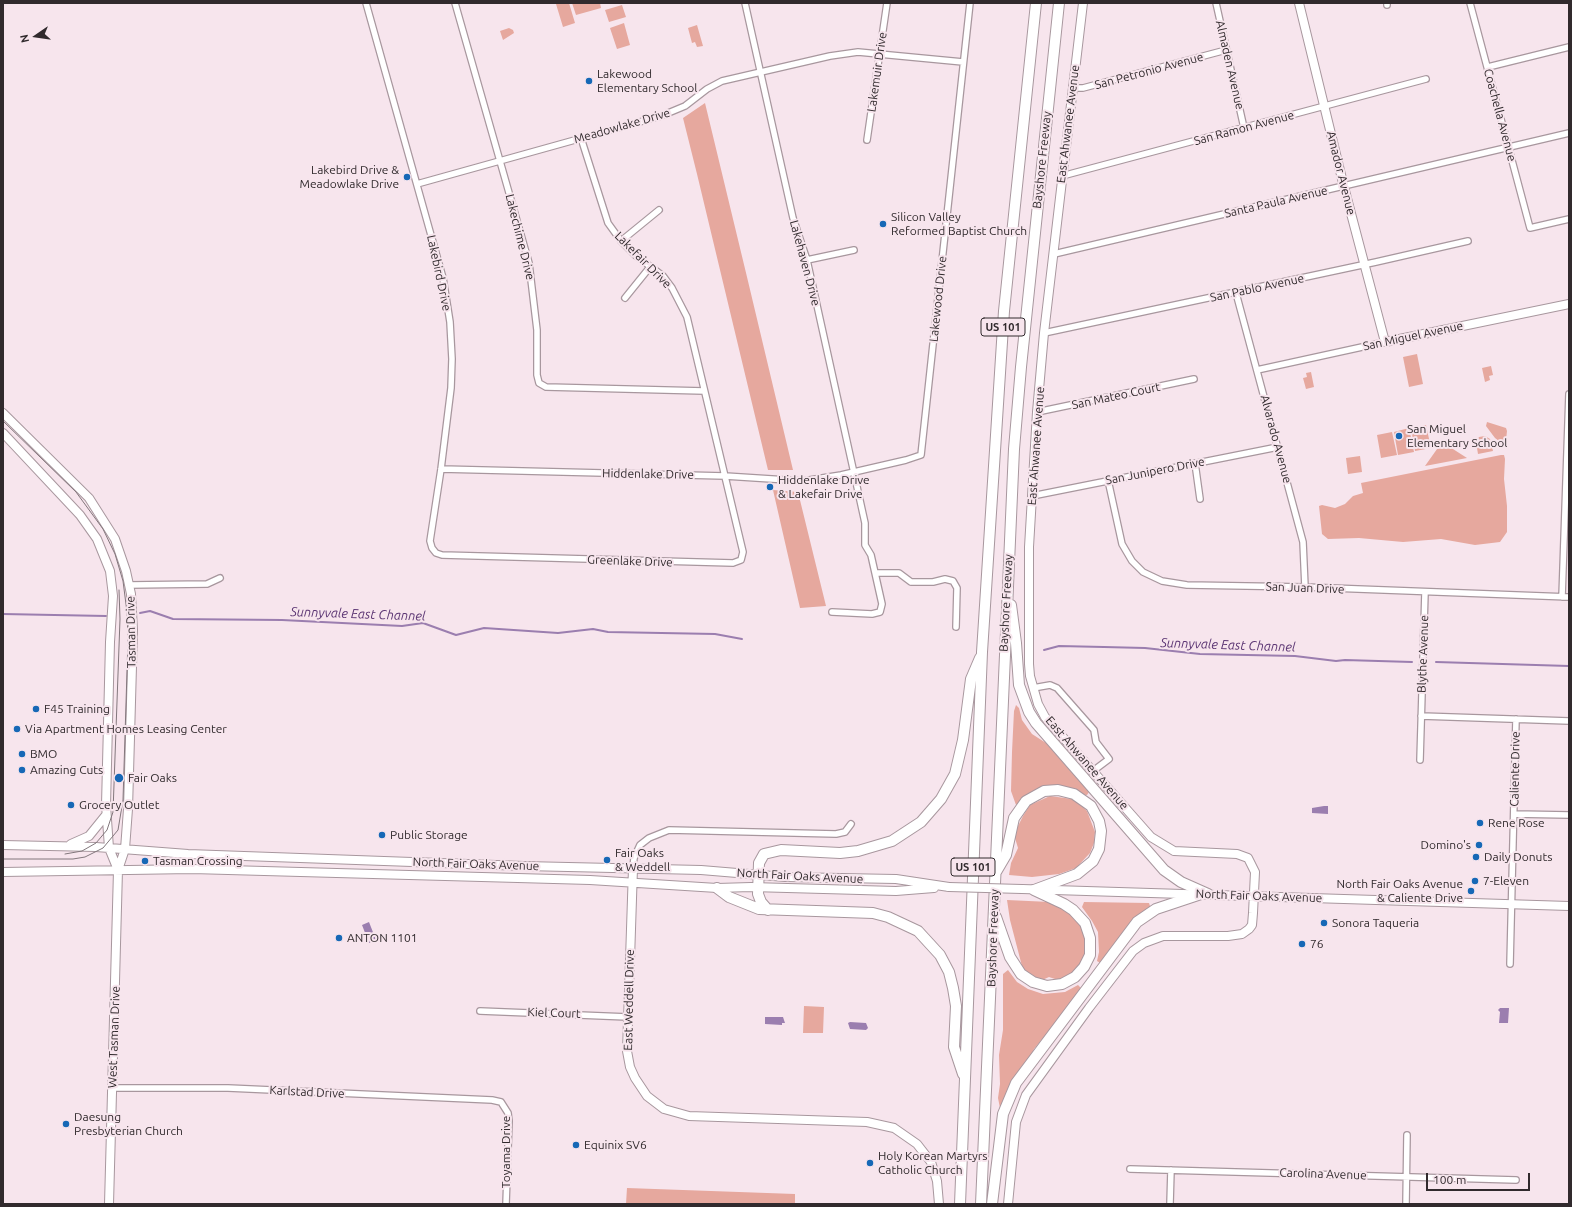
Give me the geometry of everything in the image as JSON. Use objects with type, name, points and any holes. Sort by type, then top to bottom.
[{"type":"highway","name":"Bayshore Freeway","points":[[960,1204],[982,652],[1004,311],[1036,3]]},
{"type":"highway","name":"Bayshore Freeway","points":[[981,1204],[1007,581],[1014,449],[1021,367],[1059,3]]},
{"type":"highway","points":[[1007,581],[1016,643],[1019,685],[1029,712],[1047,737],[1160,866],[1181,882],[1204,894]]},
{"type":"highway","points":[[768,910],[761,902],[758,887],[759,863],[764,854],[772,851],[858,851],[892,841],[921,822],[941,799],[955,774],[963,740],[971,679],[982,652]]},
{"type":"highway","points":[[995,873],[1006,855],[1014,818],[1026,801],[1044,791],[1058,790],[1074,794],[1091,806],[1099,821],[1101,831],[1099,849],[1093,861],[1077,874],[1034,890]]},
{"type":"highway","points":[[716,888],[728,897],[753,907],[768,910],[873,913],[893,918],[918,931],[940,955],[949,972],[954,988],[956,1006],[954,1047],[965,1081]]},
{"type":"highway","points":[[994,912],[1010,957],[1021,974],[1033,982],[1047,986],[1062,984],[1068,981],[1079,973],[1088,961],[1091,946],[1088,930],[1085,923],[1073,910],[1034,890]]},
{"type":"highway","points":[[992,1204],[1004,1114],[1016,1083],[1137,922],[1156,910],[1204,894]]},
{"type":"street","name":"Lakebird Drive","points":[[366,3],[443,278],[450,322],[452,359],[451,388],[442,469],[430,541],[434,550]]},
{"type":"street","name":"Lakechime Drive","points":[[455,3],[529,263],[538,330],[537,375],[539,383],[546,387],[704,390]]},
{"type":"street","name":"Lakehaven Drive","points":[[745,3],[793,218],[807,260],[854,472],[865,523],[865,545],[871,555],[876,573]]},
{"type":"street","name":"Lakemuir Drive","points":[[867,140],[881,53],[887,3]]},
{"type":"street","name":"Lakewood Drive","points":[[854,472],[921,455],[970,3]]},
{"type":"street","name":"East Ahwanee Avenue","points":[[1008,1204],[1016,1122],[1026,1095],[1133,951],[1144,944],[1163,936],[1228,936],[1242,934],[1249,929],[1252,924],[1254,896],[1255,872],[1248,858],[1237,854],[1174,851],[1151,837],[1045,717],[1033,688],[1029,664],[1029,547],[1037,412],[1044,333],[1083,3]]},
{"type":"street","name":"Almaden Avenue","points":[[1216,3],[1244,128]]},
{"type":"street","name":"Amador Avenue","points":[[1299,3],[1344,187],[1385,342]]},
{"type":"street","name":"Coachella Avenue","points":[[1470,3],[1530,228],[1569,219]]},
{"type":"street","points":[[1488,67],[1569,47]]},
{"type":"street","name":"San Petronio Avenue","points":[[1072,88],[1083,88],[1226,50]]},
{"type":"street","name":"Meadowlake Drive","points":[[417,184],[661,116],[685,106],[722,81],[760,72],[858,52],[963,62]]},
{"type":"street","name":"San Ramon Avenue","points":[[1062,176],[1426,79]]},
{"type":"street","name":"Santa Paula Avenue","points":[[1054,254],[1569,133]]},
{"type":"street","name":"Lakefair Drive","points":[[581,138],[608,223],[621,241],[650,267],[663,276],[672,288],[687,317],[725,476]]},
{"type":"street","points":[[621,241],[659,210]]},
{"type":"street","name":"San Pablo Avenue","points":[[1044,333],[1365,265],[1468,240]]},
{"type":"street","points":[[807,260],[854,250]]},
{"type":"street","points":[[626,298],[650,267]]},
{"type":"street","name":"Alvarado Avenue","points":[[1236,293],[1303,542],[1305,587]]},
{"type":"street","name":"San Miguel Avenue","points":[[1257,370],[1569,304]]},
{"type":"street","name":"San Mateo Court","points":[[1037,412],[1194,379]]},
{"type":"street","points":[[1562,597],[1569,394]]},
{"type":"street","name":"Tasman Drive","points":[[3,412],[89,498],[115,539],[129,585],[133,630],[128,801],[125,849]]},
{"type":"street","name":"Tasman Drive","points":[[3,433],[80,515],[97,539],[110,571],[113,596],[107,738],[106,815],[109,848]]},
{"type":"street","name":"San Junipero Drive","points":[[1032,496],[1278,447]]},
{"type":"street","points":[[1195,463],[1200,498]]},
{"type":"street","name":"Hiddenlake Drive","points":[[442,469],[725,476],[804,481],[854,472]]},
{"type":"street","name":"Greenlake Drive","points":[[434,550],[442,556],[733,563],[741,560],[743,552],[725,476]]},
{"type":"street","name":"San Juan Drive","points":[[1108,480],[1122,544],[1132,561],[1143,572],[1162,581],[1187,585],[1305,587],[1569,598]]},
{"type":"street","points":[[832,612],[872,614],[880,612],[882,604],[876,573],[899,573],[911,582],[933,582],[945,579],[953,581],[957,588],[956,626]]},
{"type":"street","points":[[129,585],[207,584],[220,578]]},
{"type":"street","name":"Blythe Avenue","points":[[1420,760],[1425,592]]},
{"type":"street","points":[[1033,688],[1050,684],[1057,688],[1094,730],[1096,742],[1109,759],[1093,771]]},
{"type":"street","points":[[1421,716],[1569,721]]},
{"type":"street","name":"Caliente Drive","points":[[1510,964],[1516,719]]},
{"type":"street","points":[[1514,814],[1569,815]]},
{"type":"street","points":[[60,846],[80,841],[89,836],[106,815]]},
{"type":"street","name":"East Weddell Drive","points":[[852,824],[845,832],[836,834],[669,830],[648,838],[640,846],[635,853],[633,868],[627,1051],[630,1067],[639,1087],[647,1096],[664,1109],[689,1116],[867,1122],[887,1125],[908,1136],[927,1156],[935,1173],[939,1204]]},
{"type":"street","name":"North Fair Oaks Avenue","points":[[3,845],[109,848],[188,854],[524,866],[701,870],[759,875],[896,879],[949,887]]},
{"type":"street","name":"West Tasman Drive","points":[[109,848],[118,870]]},
{"type":"street","name":"West Tasman Drive","points":[[109,1204],[118,870],[125,849]]},
{"type":"street","name":"North Fair Oaks Avenue","points":[[3,872],[118,870],[315,872],[633,883],[716,888],[758,887],[904,890],[949,887],[1569,906]]},
{"type":"street","name":"Kiel Court","points":[[480,1011],[628,1017]]},
{"type":"street","name":"Karlstad Drive","points":[[112,1088],[228,1088],[492,1100],[501,1102]]},
{"type":"street","name":"Toyama Drive","points":[[501,1102],[508,1113],[506,1204]]},
{"type":"street","points":[[1406,1204],[1407,1135]]},
{"type":"street","name":"Carolina Avenue","points":[[1130,1169],[1516,1180]]},
{"type":"street","points":[[1170,1204],[1171,1170]]},
{"type":"shaded area","points":[[569,3],[575,23],[563,27],[556,4]]},
{"type":"shaded area","points":[[572,3],[600,3],[601,8],[576,15]]},
{"type":"shaded area","points":[[622,5],[626,17],[609,22],[605,10]]},
{"type":"shaded area","points":[[624,23],[630,45],[617,49],[610,28]]},
{"type":"shaded area","points":[[697,25],[703,46],[697,47],[695,42],[692,43],[688,28]]},
{"type":"shaded area","points":[[509,28],[513,30],[514,33],[503,40],[500,31]]},
{"type":"shaded area","points":[[705,103],[793,470],[768,470],[683,118]]},
{"type":"shaded area","points":[[1417,354],[1423,384],[1409,387],[1403,357]]},
{"type":"shaded area","points":[[1491,366],[1493,375],[1489,376],[1490,380],[1485,382],[1482,368]]},
{"type":"shaded area","points":[[1311,372],[1314,387],[1306,389],[1303,378],[1307,377],[1306,373]]},
{"type":"shaded area","points":[[1487,422],[1506,428],[1506,440],[1499,441],[1495,438],[1486,426]]},
{"type":"shaded area","points":[[1426,425],[1431,448],[1415,451],[1411,428]]},
{"type":"shaded area","points":[[1409,428],[1414,452],[1398,455],[1394,432]]},
{"type":"shaded area","points":[[1392,432],[1397,455],[1381,458],[1377,435]]},
{"type":"shaded area","points":[[1485,436],[1490,439],[1493,451],[1478,454],[1476,442],[1479,437]]},
{"type":"shaded area","points":[[1442,442],[1467,458],[1425,466]]},
{"type":"shaded area","points":[[1504,455],[1505,459],[1504,479],[1507,506],[1507,532],[1500,542],[1475,545],[1441,539],[1403,542],[1359,538],[1328,539],[1322,534],[1319,506],[1322,505],[1335,508],[1345,504],[1353,496],[1363,493],[1361,483]]},
{"type":"shaded area","points":[[1360,456],[1362,472],[1348,474],[1346,458]]},
{"type":"shaded area","points":[[773,490],[798,492],[826,606],[800,608]]},
{"type":"shaded area","points":[[1016,705],[1019,708],[1022,720],[1032,734],[1046,743],[1089,792],[1087,795],[1031,793],[1016,805],[1011,791],[1014,711]]},
{"type":"shaded area","points":[[1050,796],[1072,799],[1087,811],[1095,832],[1094,843],[1090,853],[1076,868],[1059,874],[1032,877],[1009,875],[1011,863],[1018,848],[1015,838],[1017,828],[1023,816],[1030,805]]},
{"type":"shaded area","points":[[1328,806],[1328,814],[1312,813],[1312,808]]},
{"type":"shaded area","points":[[1007,900],[1050,902],[1063,907],[1075,917],[1084,929],[1087,956],[1074,974],[1061,981],[1049,977],[1040,981],[1023,970],[1010,920]]},
{"type":"shaded area","points":[[1084,902],[1149,903],[1151,909],[1102,964],[1097,961],[1099,952],[1098,932],[1082,907]]},
{"type":"shaded area","points":[[369,922],[376,940],[369,943],[362,925]]},
{"type":"shaded area","points":[[1008,970],[1017,982],[1028,989],[1043,994],[1065,992],[1078,985],[1083,990],[1050,1034],[1043,1038],[1034,1049],[1028,1064],[1000,1108],[998,1098],[1000,1084],[999,1055],[1003,1030],[1003,974]]},
{"type":"shaded area","points":[[804,1006],[824,1007],[823,1033],[803,1033]]},
{"type":"shaded area","points":[[1500,1008],[1509,1008],[1508,1023],[1499,1023],[1500,1012],[1498,1010]]},
{"type":"shaded area","points":[[765,1017],[783,1017],[785,1023],[782,1023],[782,1025],[765,1024]]},
{"type":"shaded area","points":[[848,1023],[866,1023],[868,1028],[866,1030],[850,1029]]},
{"type":"shaded area","points":[[627,1188],[795,1194],[795,1204],[626,1204]]},
{"type":"waterway","name":"Sunnyvale East Channel","points":[[140,613],[150,611],[173,619],[282,620],[402,626],[423,623],[456,635],[484,628],[558,633],[593,629],[608,632],[715,634],[742,639]]},
{"type":"waterway","name":"Sunnyvale East Channel","points":[[3,614],[106,616]]},
{"type":"waterway","name":"Sunnyvale East Channel","points":[[1044,650],[1059,646],[1145,648],[1200,654],[1295,656],[1336,661],[1412,662]]},
{"type":"waterway","name":"Sunnyvale East Channel","points":[[1436,662],[1569,666]]},
{"type":"tram line","points":[[3,421],[76,492],[103,529],[115,554],[123,581],[127,612],[128,639],[123,800],[118,830],[103,848],[85,857],[73,859],[3,859]]},
{"type":"tram line","points":[[65,854],[82,851],[96,843],[107,830],[113,812],[120,619],[119,590]]},
{"type":"place","name":"Lakewood Elementary School","points":[[589,81]]},
{"type":"place","name":"Lakebird Drive & Meadowlake Drive","points":[[407,177]]},
{"type":"place","name":"Silicon Valley Reformed Baptist Church","points":[[883,224]]},
{"type":"place","name":"San Miguel Elementary School","points":[[1399,436]]},
{"type":"place","name":"Hiddenlake Drive & Lakefair Drive","points":[[770,487]]},
{"type":"place","name":"F45 Training","points":[[36,709]]},
{"type":"place","name":"Via Apartment Homes Leasing Center","points":[[17,729]]},
{"type":"place","name":"BMO","points":[[22,754]]},
{"type":"place","name":"Amazing Cuts","points":[[22,770]]},
{"type":"place","name":"Fair Oaks","points":[[119,778]]},
{"type":"place","name":"Grocery Outlet","points":[[71,805]]},
{"type":"place","name":"Rene Rose","points":[[1480,823]]},
{"type":"place","name":"Public Storage","points":[[382,835]]},
{"type":"place","name":"Domino's","points":[[1479,845]]},
{"type":"place","name":"Daily Donuts","points":[[1476,857]]},
{"type":"place","name":"Fair Oaks & Weddell","points":[[607,860]]},
{"type":"place","name":"Tasman Crossing","points":[[145,861]]},
{"type":"place","name":"7-Eleven","points":[[1475,881]]},
{"type":"place","name":"North Fair Oaks Avenue & Caliente Drive","points":[[1471,891]]},
{"type":"place","name":"Sonora Taqueria","points":[[1324,923]]},
{"type":"place","name":"ANTON 1101","points":[[339,938]]},
{"type":"place","name":"76","points":[[1302,944]]},
{"type":"place","name":"Daesung Presbyterian Church","points":[[66,1124]]},
{"type":"place","name":"Equinix SV6","points":[[576,1145]]},
{"type":"place","name":"Holy Korean Martyrs Catholic Church","points":[[870,1163]]}]
